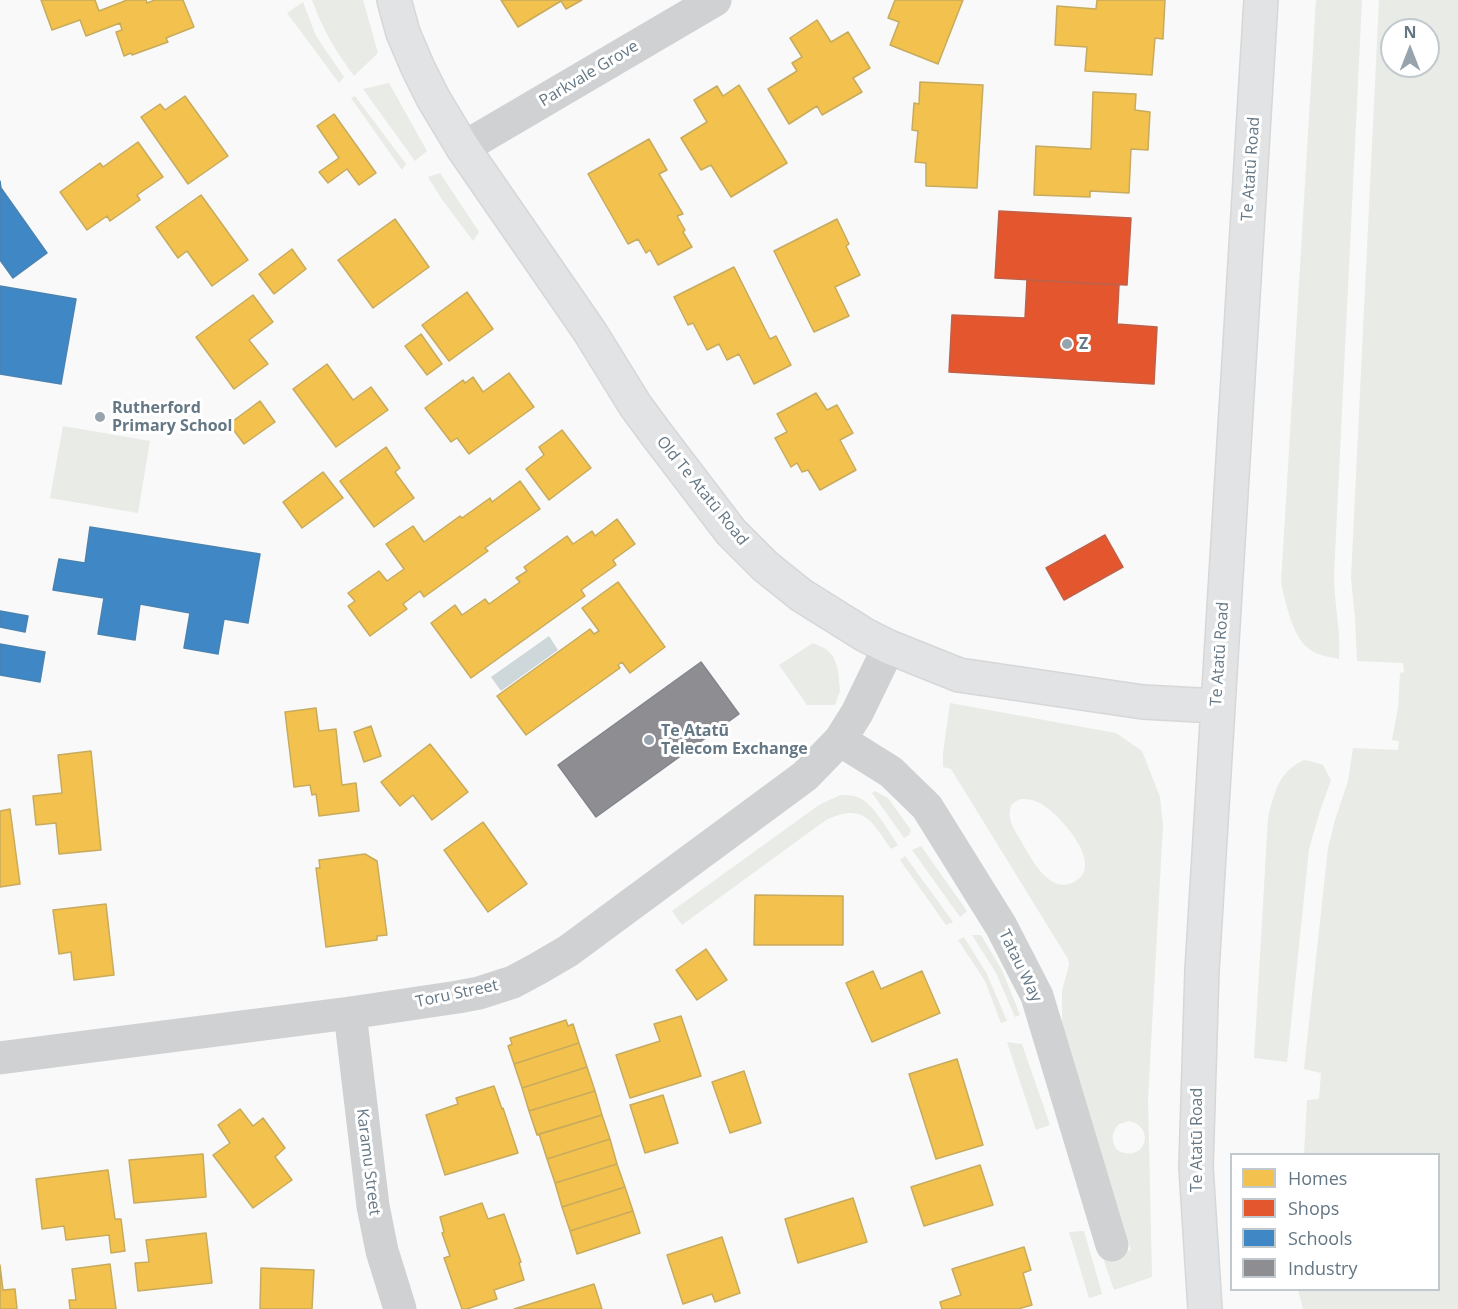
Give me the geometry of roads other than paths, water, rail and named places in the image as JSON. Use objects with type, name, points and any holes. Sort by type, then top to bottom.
[{"type":"main road","name":"Old Te Atatū Road","points":[[394,0],[403,33],[418,68],[433,98],[464,148],[590,333],[635,405],[731,532],[765,566],[801,595],[857,630],[889,647],[958,675],[1143,702],[1217,706]]},
{"type":"main road","name":"Te Atatū Road","points":[[1205,1309],[1196,1156],[1202,970],[1261,0]]},
{"type":"street","name":"Parkvale Grove","points":[[464,148],[716,0]]},
{"type":"street","name":"Toru Street","points":[[0,1058],[458,997],[513,982],[568,951],[805,776],[840,740],[858,713],[889,647]]},
{"type":"street","name":"Tatau Way","points":[[840,740],[891,772],[927,807],[1001,926],[1037,996],[1113,1245]]},
{"type":"street","name":"Karamu Street","points":[[350,1013],[373,1206],[382,1251],[400,1309]]},
{"type":"place","name":"Z","points":[[1067,344]]},
{"type":"place","name":"Rutherford Primary School","points":[[100,417]]},
{"type":"place","name":"Te Atatū Telecom Exchange","points":[[649,740]]}]
